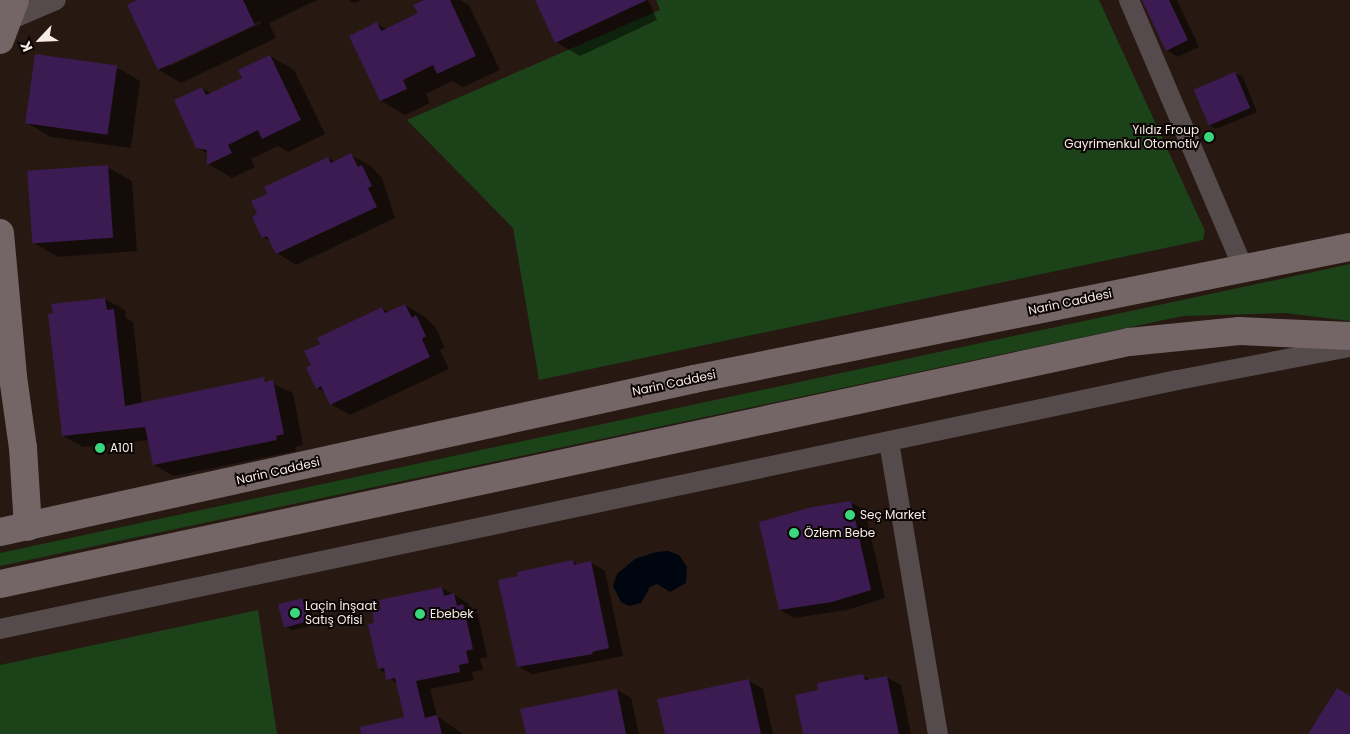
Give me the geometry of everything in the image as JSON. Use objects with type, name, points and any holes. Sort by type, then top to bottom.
[{"type":"main road","points":[[0,233],[12,377],[23,448],[28,527]]},
{"type":"main road","name":"Narin Caddesi","points":[[0,532],[694,379],[1243,267],[1350,247]]},
{"type":"main road","points":[[0,584],[1129,342],[1239,331],[1350,336]]},
{"type":"street","points":[[7,20],[56,0]]},
{"type":"street","points":[[1129,0],[1243,267]]},
{"type":"street","points":[[0,629],[1178,380],[1350,347]]},
{"type":"street","points":[[889,442],[938,734]]},
{"type":"green space","points":[[656,0],[1099,0],[1205,231],[1203,240],[539,380],[513,228],[407,120],[660,10]]},
{"type":"green space","points":[[1350,264],[1350,321],[1285,313],[1183,316],[0,566],[0,553]]},
{"type":"green space","points":[[258,610],[277,734],[0,734],[0,665]]},
{"type":"shaded area","points":[[668,551],[679,555],[687,567],[686,583],[670,592],[657,584],[650,587],[641,603],[629,606],[621,602],[613,586],[617,574],[635,559],[656,552]]},
{"type":"building","points":[[137,0],[243,0],[255,25],[158,70],[127,5]]},
{"type":"building","points":[[424,0],[450,0],[476,56],[437,74],[433,65],[403,80],[407,89],[380,101],[349,36],[377,22],[381,31],[418,13],[413,5]]},
{"type":"building","points":[[535,0],[647,0],[555,43]]},
{"type":"building","points":[[1142,0],[1169,0],[1188,40],[1166,51]]},
{"type":"building","points":[[35,54],[117,66],[107,135],[25,123]]},
{"type":"building","points":[[270,55],[301,120],[262,139],[258,130],[228,145],[232,153],[207,165],[207,150],[196,148],[174,100],[202,87],[206,95],[242,78],[238,70]]},
{"type":"building","points":[[1235,72],[1250,108],[1209,125],[1194,90]]},
{"type":"building","points":[[351,153],[358,167],[362,165],[372,186],[368,188],[377,207],[276,254],[267,236],[262,238],[252,217],[257,214],[251,201],[267,194],[264,187],[328,157],[331,163]]},
{"type":"building","points":[[108,165],[113,238],[32,243],[27,171]]},
{"type":"building","points":[[105,298],[107,310],[114,309],[125,406],[264,377],[265,382],[273,380],[284,434],[276,436],[277,440],[153,465],[145,427],[62,436],[48,314],[53,313],[51,304]]},
{"type":"building","points":[[405,304],[412,318],[416,315],[426,336],[422,339],[430,357],[330,405],[321,386],[316,389],[306,368],[311,365],[304,351],[320,344],[317,338],[382,307],[385,313]]},
{"type":"building","points":[[851,501],[871,590],[832,602],[779,610],[759,522],[812,507]]},
{"type":"building","points":[[573,560],[574,565],[591,561],[609,648],[592,652],[593,654],[517,667],[498,580],[518,576],[517,572]]},
{"type":"building","points":[[442,587],[444,596],[454,593],[457,606],[463,604],[473,649],[466,651],[469,663],[459,665],[460,672],[416,681],[425,718],[437,715],[442,734],[361,734],[360,727],[404,717],[395,678],[386,680],[384,668],[378,669],[368,624],[374,623],[372,611],[381,609],[379,600]]},
{"type":"building","points":[[302,598],[308,621],[284,628],[278,604]]},
{"type":"building","points":[[863,674],[865,680],[887,676],[899,734],[803,734],[795,695],[818,690],[817,683]]},
{"type":"building","points":[[749,679],[761,734],[665,734],[657,699]]},
{"type":"building","points":[[1337,688],[1350,696],[1350,734],[1308,734]]},
{"type":"building","points":[[617,689],[626,734],[526,734],[520,709]]},
{"type":"place","name":"Yıldız Froup Gayrimenkul Otomotiv","points":[[1209,137]]},
{"type":"place","name":"A101","points":[[100,448]]},
{"type":"place","name":"Seç Market","points":[[850,515]]},
{"type":"place","name":"Özlem Bebe","points":[[794,533]]},
{"type":"place","name":"Laçin İnşaat Satış Ofisi","points":[[295,613]]},
{"type":"place","name":"Ebebek","points":[[420,614]]}]
